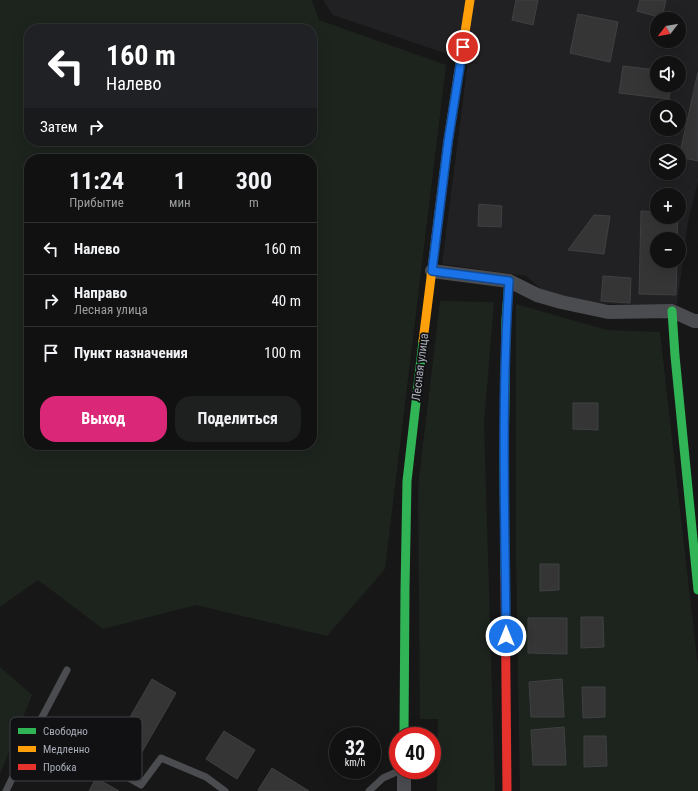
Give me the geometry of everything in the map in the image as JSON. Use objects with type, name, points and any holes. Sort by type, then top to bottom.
[{"type":"street","name":"Лесная улица","points":[[404,727],[407,481],[448,142],[470,0]]},
{"type":"street","points":[[432,271],[509,281],[537,295],[561,302],[608,312],[672,311],[694,321],[698,321]]},
{"type":"street","points":[[507,791],[504,464],[506,320],[509,281]]},
{"type":"street","points":[[672,311],[698,590]]},
{"type":"street","points":[[404,779],[404,791]]},
{"type":"lane","points":[[42,717],[67,670]]},
{"type":"lane","points":[[128,781],[139,788],[162,758],[206,777],[225,791]]},
{"type":"lane","points":[[369,791],[383,778],[389,775]]},
{"type":"lane","points":[[6,791],[11,781]]},
{"type":"shaded area","points":[[0,0],[312,0],[319,20],[446,65],[385,569],[327,636],[196,605],[103,629],[38,580],[0,607]]},
{"type":"shaded area","points":[[323,0],[698,0],[698,181],[688,221],[686,236],[686,232],[650,232],[650,268],[682,268],[677,304],[603,304],[544,292],[526,276],[442,264],[468,61],[333,15]]},
{"type":"shaded area","points":[[440,301],[494,302],[484,423],[495,791],[437,791],[437,779],[441,779],[441,727],[438,727],[438,719],[420,719],[418,487]]},
{"type":"shaded area","points":[[516,304],[607,330],[660,332],[698,666],[698,791],[520,791],[516,557]]},
{"type":"shaded area","points":[[0,667],[32,695],[23,717],[10,717],[10,749],[0,774]]},
{"type":"building","points":[[516,0],[538,0],[533,25],[512,20]]},
{"type":"building","points":[[640,0],[666,0],[663,12],[650,12],[650,15],[637,11]]},
{"type":"building","points":[[578,14],[618,22],[610,62],[570,53]]},
{"type":"building","points":[[623,66],[650,69],[650,92],[670,92],[669,99],[619,93]]},
{"type":"building","points":[[698,72],[698,161],[686,158],[686,144],[682,144],[684,136],[686,136],[686,126]]},
{"type":"building","points":[[479,204],[502,206],[501,227],[478,226]]},
{"type":"building","points":[[641,211],[650,212],[650,224],[678,224],[677,232],[650,232],[650,268],[677,268],[676,295],[639,294]]},
{"type":"building","points":[[594,215],[610,216],[604,254],[568,250]]},
{"type":"building","points":[[603,276],[631,278],[630,303],[601,301]]},
{"type":"building","points":[[573,403],[598,403],[598,430],[573,429]]},
{"type":"building","points":[[540,564],[559,564],[559,590],[540,591]]},
{"type":"building","points":[[581,617],[603,617],[604,647],[581,648]]},
{"type":"building","points":[[528,618],[567,618],[567,654],[528,653]]},
{"type":"building","points":[[152,679],[176,693],[142,752],[142,717],[130,717]]},
{"type":"building","points":[[562,679],[564,717],[531,717],[529,682]]},
{"type":"building","points":[[582,687],[605,687],[605,717],[583,718]]},
{"type":"building","points":[[564,727],[566,765],[533,765],[531,730]]},
{"type":"building","points":[[224,731],[255,750],[237,779],[206,759]]},
{"type":"building","points":[[584,736],[606,736],[607,766],[584,767]]},
{"type":"building","points":[[272,768],[309,791],[258,790]]},
{"type":"building","points":[[94,781],[101,781],[119,791],[89,791]]},
{"type":"traffic: fast","points":[[505,576],[504,464],[506,319],[509,281]]},
{"type":"traffic: fast","points":[[672,311],[698,590]]},
{"type":"traffic: fast","points":[[404,727],[407,481],[423,341]]},
{"type":"traffic: slow","points":[[423,341],[448,142],[470,0]]},
{"type":"traffic: jam","points":[[505,576],[507,791]]},
{"type":"route","points":[[463,47],[448,142],[432,271],[509,281],[506,320],[504,464],[506,636]]}]
